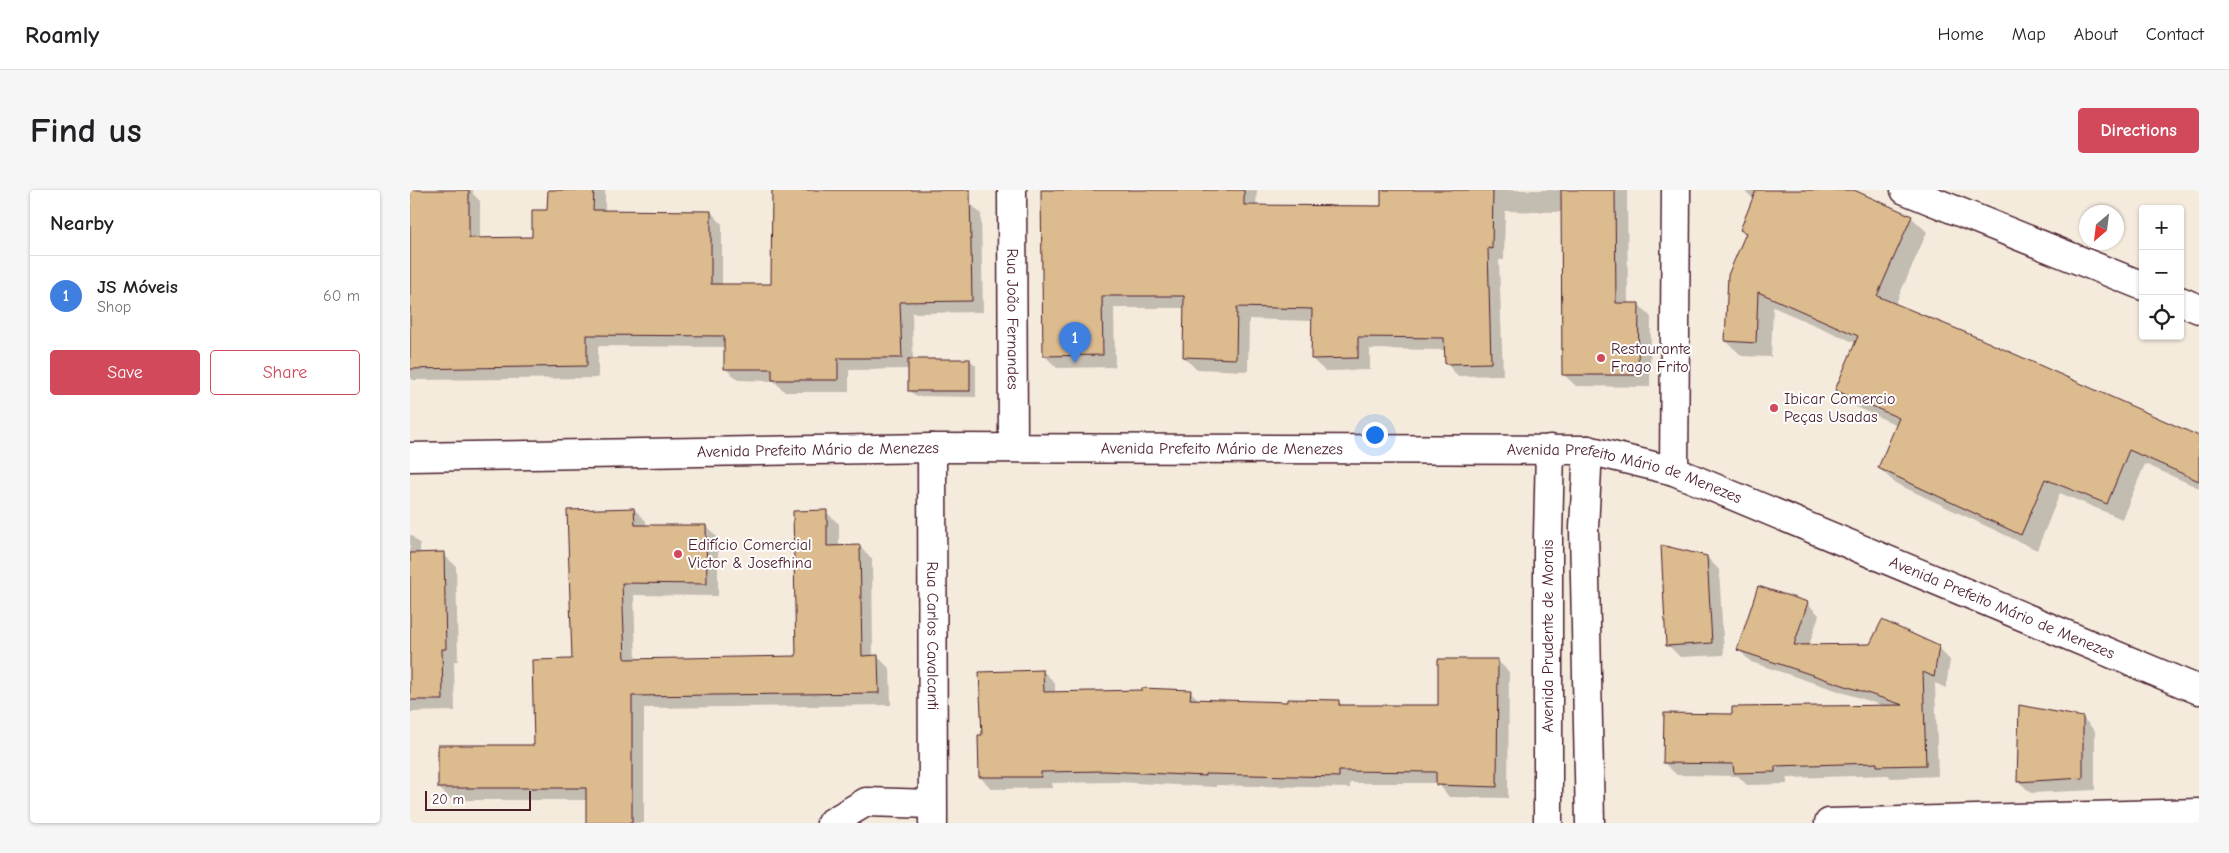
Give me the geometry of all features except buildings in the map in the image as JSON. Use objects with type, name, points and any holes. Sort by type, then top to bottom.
[{"type":"street","name":"Rua João Fernandes","points":[[1012,190],[1013,448]]},
{"type":"street","points":[[1674,471],[1676,190]]},
{"type":"street","points":[[1905,190],[1967,202],[2139,284]]},
{"type":"street","points":[[2184,303],[2199,309]]},
{"type":"street","name":"Avenida Prefeito Mário de Menezes","points":[[410,457],[932,448],[1588,450],[1674,471],[2199,690]]},
{"type":"street","name":"Rua Carlos Cavalcanti","points":[[932,448],[932,813]]},
{"type":"street","name":"Avenida Prudente de Morais","points":[[1548,823],[1548,536],[1550,449]]},
{"type":"street","points":[[1588,450],[1584,528],[1590,823]]},
{"type":"street","points":[[831,823],[866,802],[932,813]]},
{"type":"street","points":[[1829,823],[2199,813]]},
{"type":"place","name":"Restaurante Frago Frito","points":[[1601,358]]},
{"type":"place","name":"JS Móveis","points":[[1075,363]]},
{"type":"place","name":"Ibicar Comercio Peças Usadas","points":[[1774,408]]},
{"type":"place","name":"Edifício Comercial Victor & Josefhina","points":[[678,554]]}]
